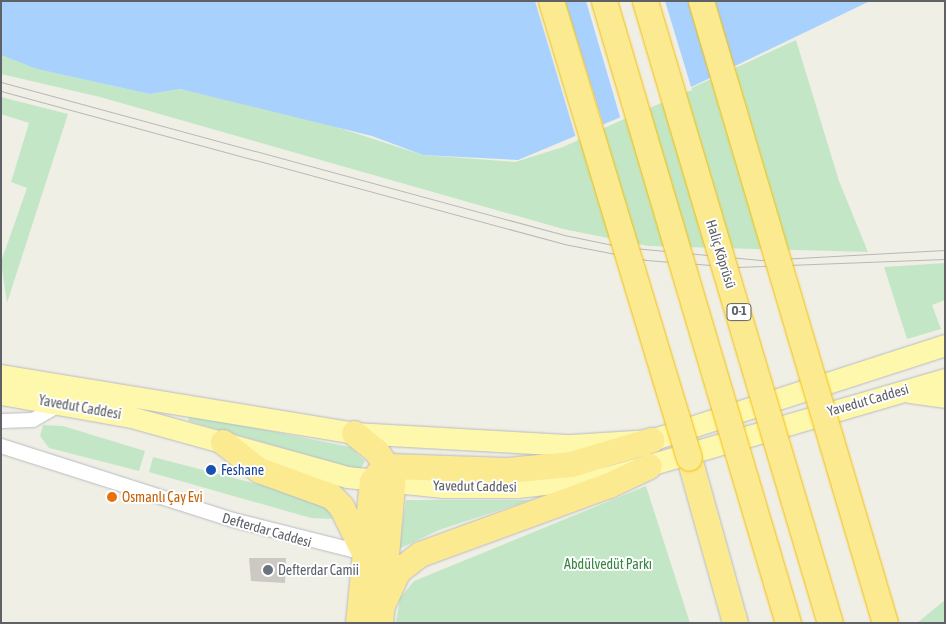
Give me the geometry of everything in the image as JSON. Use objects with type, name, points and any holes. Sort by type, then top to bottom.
[{"type":"highway","points":[[551,1],[735,623]]},
{"type":"highway","points":[[604,1],[788,623]]},
{"type":"highway","name":"Haliç Köprüsü","points":[[645,1],[830,623]]},
{"type":"highway","points":[[701,1],[885,623]]},
{"type":"highway","points":[[354,433],[385,477],[381,614]]},
{"type":"highway","points":[[385,477],[507,470],[571,464],[651,440]]},
{"type":"highway","points":[[223,442],[259,470],[331,496],[341,506],[364,553]]},
{"type":"highway","points":[[381,614],[398,571],[420,554],[609,485],[650,466]]},
{"type":"highway","points":[[358,623],[364,553],[385,477]]},
{"type":"main road","name":"Yavedut Caddesi","points":[[1,374],[354,433],[526,445],[651,440],[945,345]]},
{"type":"main road","name":"Yavedut Caddesi","points":[[1,394],[61,404],[385,477],[517,487],[575,483],[650,466],[895,392],[945,379]]},
{"type":"main road","points":[[895,392],[945,397]]},
{"type":"street","points":[[1,421],[33,420],[61,404]]},
{"type":"street","name":"Defterdar Caddesi","points":[[1,446],[244,523],[364,553]]},
{"type":"green space","points":[[796,40],[839,181],[868,252],[648,246],[563,229],[100,97],[1,74],[1,55],[38,69],[150,94],[180,89],[324,123],[423,155],[515,162],[563,147]]},
{"type":"green space","points":[[1,97],[68,114],[7,303],[1,262],[27,188],[11,182],[29,123],[1,114]]},
{"type":"green space","points":[[945,263],[945,300],[932,305],[941,329],[907,339],[884,267]]},
{"type":"green space","points":[[190,415],[350,447],[365,461],[360,470],[188,421]]},
{"type":"green space","points":[[43,425],[63,426],[145,451],[139,471],[49,448],[40,436]]},
{"type":"green space","points":[[153,457],[315,499],[328,508],[332,519],[311,518],[149,472]]},
{"type":"green space","name":"Abdülvedüt Parkı","points":[[646,486],[690,623],[396,623],[400,598],[414,581]]},
{"type":"green space","points":[[406,500],[531,500],[439,530],[399,549]]},
{"type":"green space","points":[[945,600],[945,623],[917,623]]},
{"type":"water","points":[[1,1],[870,1],[683,91],[518,160],[423,155],[372,136],[180,89],[150,94],[37,69],[1,55]]},
{"type":"pier","points":[[535,1],[565,1],[604,127],[576,138]]},
{"type":"pier","points":[[586,1],[665,1],[692,90],[621,120]]},
{"type":"building","name":"Defterdar Camii","points":[[249,558],[286,558],[285,583],[251,581]]},
{"type":"tram line","points":[[1,82],[564,235],[623,247],[760,260],[945,250]]},
{"type":"tram line","points":[[1,91],[564,244],[646,260],[737,267],[945,259]]},
{"type":"place","name":"Feshane","points":[[211,470]]},
{"type":"place","name":"Osmanlı Çay Evi","points":[[112,497]]},
{"type":"place","name":"Defterdar Camii","points":[[268,570]]}]
